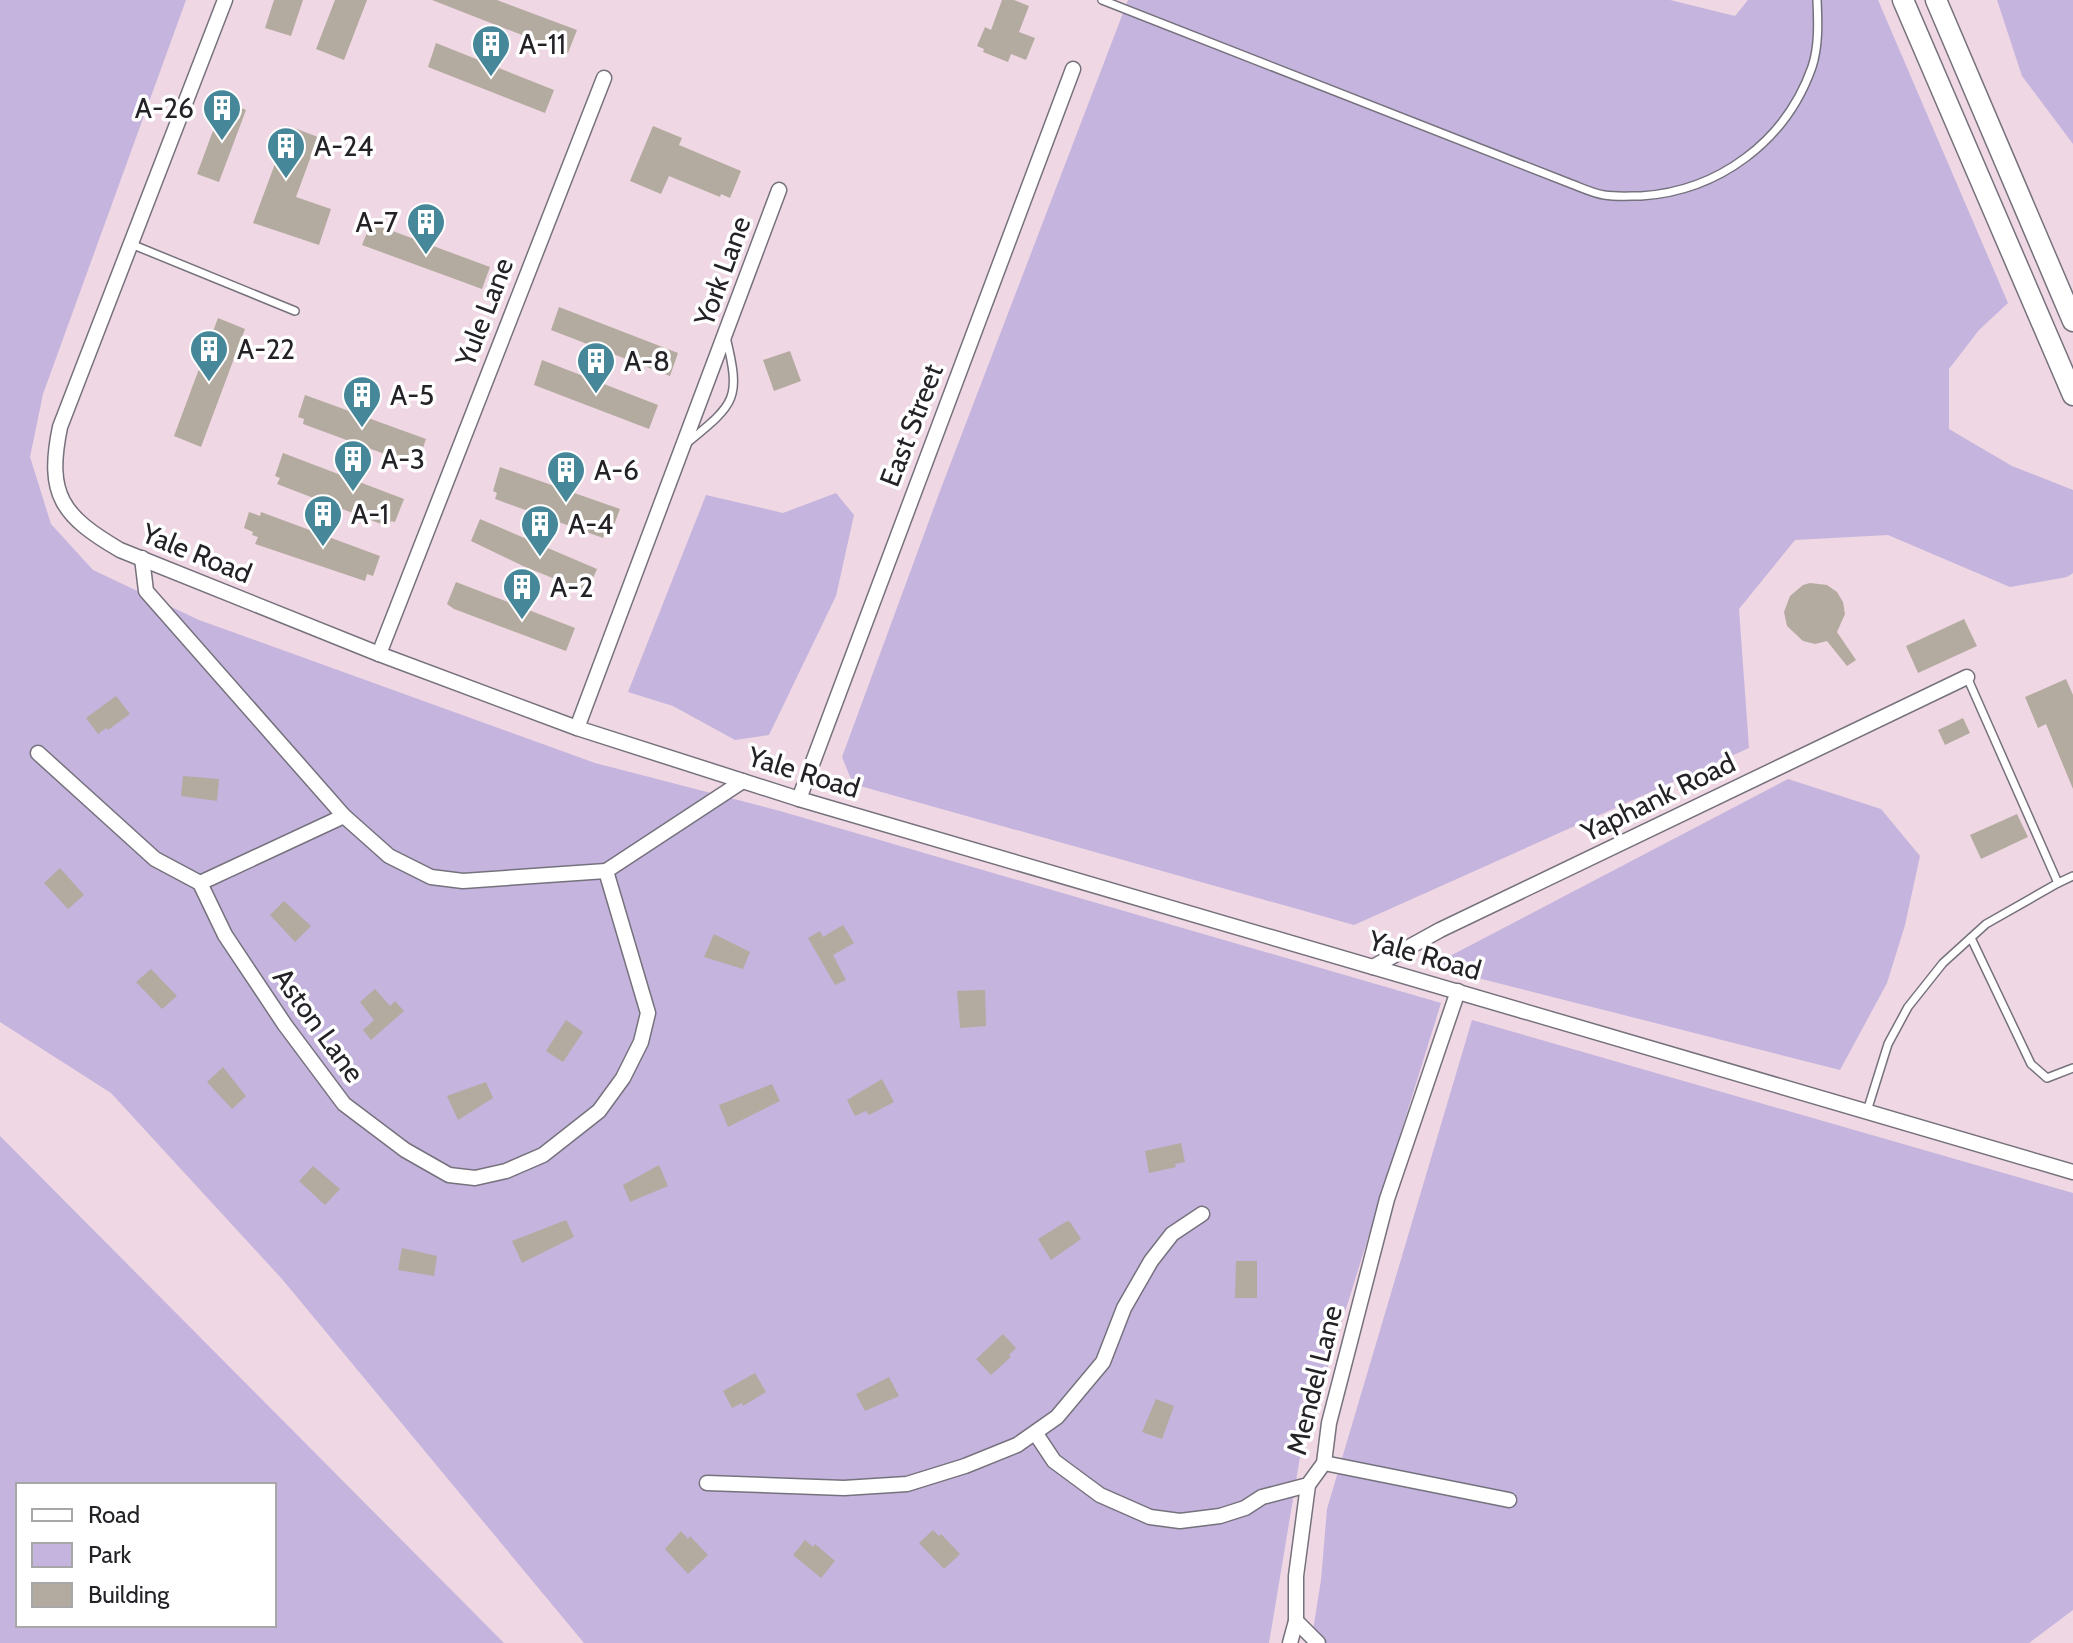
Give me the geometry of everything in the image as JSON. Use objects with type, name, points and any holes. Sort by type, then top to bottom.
[{"type":"street","name":"Yale Road","points":[[225,0],[60,427],[53,461],[57,487],[69,510],[89,532],[120,550],[379,654],[577,728],[799,799],[2073,1172]]},
{"type":"street","points":[[1903,0],[2073,395]]},
{"type":"street","points":[[1936,0],[2073,321]]},
{"type":"street","name":"East Street","points":[[799,799],[1073,69]]},
{"type":"street","name":"Yule Lane","points":[[379,654],[604,78]]},
{"type":"street","name":"York Lane","points":[[577,728],[779,190]]},
{"type":"street","points":[[142,558],[146,591],[344,816],[389,856],[431,877],[463,881],[606,871],[743,781]]},
{"type":"street","name":"Yaphank Road","points":[[1373,967],[1440,930],[1967,677]]},
{"type":"street","points":[[38,753],[155,859],[200,883],[344,816]]},
{"type":"street","name":"Aston Lane","points":[[200,883],[225,935],[285,1025],[344,1104],[405,1150],[449,1175],[475,1178],[506,1171],[543,1155],[569,1136],[599,1111],[623,1078],[641,1042],[648,1013],[606,871]]},
{"type":"street","name":"Mendel Lane","points":[[1036,1434],[1054,1461],[1100,1495],[1150,1517],[1180,1521],[1220,1516],[1245,1508],[1262,1497],[1308,1485],[1324,1463],[1329,1423],[1387,1199],[1458,991]]},
{"type":"street","points":[[707,1483],[844,1488],[907,1484],[965,1466],[1017,1445],[1057,1417],[1103,1362],[1124,1308],[1151,1261],[1172,1234],[1202,1214]]},
{"type":"street","points":[[1324,1463],[1509,1500]]},
{"type":"street","points":[[1290,1643],[1296,1621],[1296,1576],[1308,1485]]},
{"type":"street","points":[[1296,1621],[1318,1643]]},
{"type":"lane","points":[[1102,0],[1569,183],[1605,195],[1630,196],[1663,194],[1696,186],[1731,169],[1783,124],[1813,64],[1818,31],[1817,0]]},
{"type":"lane","points":[[131,244],[295,311]]},
{"type":"lane","points":[[685,444],[723,414],[732,398],[736,385],[726,336]]},
{"type":"lane","points":[[1967,677],[2058,883]]},
{"type":"lane","points":[[1866,1111],[1888,1044],[1908,1007],[1943,963],[1986,924],[2073,876]]},
{"type":"lane","points":[[1971,938],[2031,1064],[2047,1078],[2073,1068]]},
{"type":"shaded area","points":[[0,0],[2073,0],[2073,1643],[0,1643]]},
{"type":"green space","points":[[0,0],[186,0],[43,394],[30,457],[51,524],[93,570],[199,620],[595,763],[780,811],[1441,1003],[1300,1457],[1269,1643],[584,1643],[282,1279],[111,1093],[0,1022]]},
{"type":"green space","points":[[1128,0],[1670,0],[1735,16],[1748,0],[1878,0],[2008,303],[1979,330],[1949,369],[1949,429],[2012,466],[2073,490],[2073,573],[2067,577],[2010,587],[1888,535],[1795,540],[1739,609],[1749,748],[1354,925],[853,784],[842,757]]},
{"type":"green space","points":[[1997,0],[2073,0],[2073,144],[2022,76]]},
{"type":"green space","points":[[836,493],[854,515],[836,596],[769,735],[735,740],[673,706],[628,692],[706,495],[783,513]]},
{"type":"green space","points":[[1788,779],[1881,809],[1920,856],[1905,925],[1887,983],[1840,1070],[1431,966]]},
{"type":"green space","points":[[1472,1020],[2073,1193],[2073,1610],[2029,1643],[1311,1643],[1321,1580],[1327,1509]]},
{"type":"green space","points":[[0,1136],[504,1643],[0,1643]]},
{"type":"building","points":[[274,0],[303,0],[291,36],[265,28]]},
{"type":"building","points":[[335,0],[367,0],[344,60],[316,49]]},
{"type":"building","points":[[432,0],[497,0],[577,30],[568,53]]},
{"type":"building","points":[[1002,0],[1014,0],[1029,6],[1019,32],[1035,38],[1026,60],[1011,54],[1008,62],[983,52],[984,49],[977,46],[985,27],[991,30]]},
{"type":"building","name":"A-11","points":[[436,43],[554,90],[545,113],[428,67]]},
{"type":"building","name":"A-26","points":[[224,101],[246,110],[219,182],[197,174]]},
{"type":"building","name":"A-24","points":[[289,126],[318,137],[296,197],[331,209],[319,245],[253,223]]},
{"type":"building","points":[[653,126],[682,138],[679,145],[741,171],[730,198],[721,194],[720,197],[669,176],[661,194],[630,181]]},
{"type":"building","name":"A-7","points":[[371,223],[490,267],[482,289],[362,245]]},
{"type":"building","points":[[559,307],[678,353],[670,376],[551,330]]},
{"type":"building","name":"A-22","points":[[218,318],[245,329],[201,447],[174,436]]},
{"type":"building","points":[[790,351],[801,381],[774,391],[763,360]]},
{"type":"building","name":"A-8","points":[[542,360],[658,405],[649,429],[534,385]]},
{"type":"building","name":"A-5","points":[[305,395],[426,439],[418,462],[403,457],[401,460],[303,424],[304,419],[298,417]]},
{"type":"building","name":"A-3","points":[[283,453],[404,499],[395,522],[391,521],[389,527],[277,484],[280,478],[275,476]]},
{"type":"building","name":"A-6","points":[[500,467],[620,509],[611,533],[606,531],[603,538],[495,499],[497,493],[493,491]]},
{"type":"building","name":"A-1","points":[[249,512],[260,516],[261,512],[380,556],[373,576],[367,574],[365,581],[255,544],[258,537],[244,528]]},
{"type":"building","name":"A-4","points":[[480,519],[597,569],[587,592],[471,541]]},
{"type":"building","name":"A-2","points":[[456,582],[575,628],[566,651],[454,609],[447,604]]},
{"type":"building","points":[[1810,583],[1827,585],[1837,592],[1843,602],[1845,614],[1837,632],[1856,660],[1847,666],[1827,641],[1815,644],[1803,641],[1787,626],[1784,612],[1790,596]]},
{"type":"building","points":[[1964,619],[1977,646],[1918,673],[1906,646]]},
{"type":"building","points":[[2066,679],[2073,695],[2073,789],[2046,724],[2038,728],[2025,697]]},
{"type":"building","points":[[116,696],[130,714],[98,734],[86,718]]},
{"type":"building","points":[[1963,718],[1970,733],[1945,745],[1938,730]]},
{"type":"building","points":[[183,776],[219,779],[217,801],[181,796]]},
{"type":"building","points":[[2017,814],[2028,837],[1981,859],[1970,835]]},
{"type":"building","points":[[60,868],[84,895],[68,909],[44,883]]},
{"type":"building","points":[[284,901],[311,926],[295,942],[270,915]]},
{"type":"building","points":[[843,925],[854,943],[833,955],[846,980],[835,985],[808,938],[820,931],[823,937]]},
{"type":"building","points":[[714,934],[750,952],[743,969],[704,957]]},
{"type":"building","points":[[151,969],[177,996],[162,1009],[136,982]]},
{"type":"building","points":[[375,989],[390,1006],[395,1001],[404,1011],[371,1040],[363,1030],[374,1020],[360,1002]]},
{"type":"building","points":[[985,990],[986,1026],[960,1028],[957,991]]},
{"type":"building","points":[[566,1020],[583,1032],[563,1062],[546,1051]]},
{"type":"building","points":[[223,1067],[246,1096],[232,1109],[207,1082]]},
{"type":"building","points":[[882,1079],[894,1102],[869,1115],[866,1111],[855,1116],[847,1100]]},
{"type":"building","points":[[486,1082],[493,1098],[458,1120],[447,1096]]},
{"type":"building","points":[[772,1084],[780,1101],[728,1127],[719,1105]]},
{"type":"building","points":[[1181,1143],[1185,1162],[1149,1173],[1145,1151]]},
{"type":"building","points":[[659,1165],[668,1186],[630,1202],[623,1185]]},
{"type":"building","points":[[313,1166],[340,1189],[325,1205],[299,1181]]},
{"type":"building","points":[[566,1220],[574,1237],[522,1263],[512,1241]]},
{"type":"building","points":[[1067,1221],[1081,1239],[1051,1260],[1038,1239]]},
{"type":"building","points":[[402,1248],[437,1256],[434,1276],[398,1270]]},
{"type":"building","points":[[1236,1261],[1257,1261],[1257,1298],[1235,1298]]},
{"type":"building","points":[[1003,1334],[1016,1348],[1009,1355],[1011,1357],[991,1375],[976,1359]]},
{"type":"building","points":[[755,1373],[766,1392],[743,1406],[742,1403],[732,1408],[723,1391]]},
{"type":"building","points":[[889,1377],[899,1396],[865,1411],[856,1394]]},
{"type":"building","points":[[1156,1399],[1174,1406],[1162,1439],[1142,1432]]},
{"type":"building","points":[[933,1530],[960,1554],[944,1569],[919,1543]]},
{"type":"building","points":[[681,1531],[708,1555],[688,1574],[665,1549]]},
{"type":"building","points":[[805,1540],[813,1547],[815,1544],[835,1561],[821,1578],[793,1555]]},
{"type":"place","name":"A-11","points":[[491,78]]},
{"type":"place","name":"A-26","points":[[222,142]]},
{"type":"place","name":"A-24","points":[[286,180]]},
{"type":"place","name":"A-7","points":[[426,256]]},
{"type":"place","name":"A-22","points":[[209,383]]},
{"type":"place","name":"A-8","points":[[596,395]]},
{"type":"place","name":"A-5","points":[[362,429]]},
{"type":"place","name":"A-3","points":[[353,493]]},
{"type":"place","name":"A-6","points":[[566,504]]},
{"type":"place","name":"A-1","points":[[323,548]]},
{"type":"place","name":"A-4","points":[[540,558]]},
{"type":"place","name":"A-2","points":[[522,621]]}]
